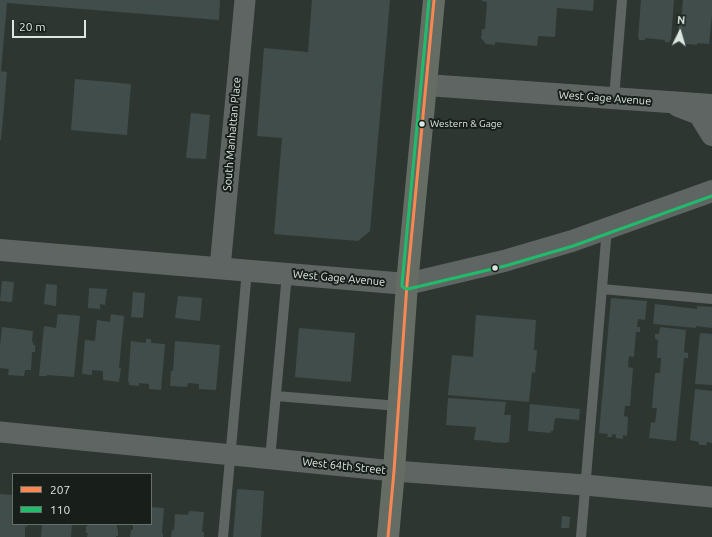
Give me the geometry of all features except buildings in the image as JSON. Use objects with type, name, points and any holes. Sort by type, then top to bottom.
[{"type":"main road","points":[[388,537],[407,284],[434,0]]},
{"type":"main road","name":"West Gage Avenue","points":[[426,85],[712,105]]},
{"type":"main road","points":[[669,102],[699,114],[712,135]]},
{"type":"main road","name":"West Gage Avenue","points":[[0,250],[407,284],[504,261],[572,241],[712,191]]},
{"type":"street","name":"South Manhattan Place","points":[[220,268],[245,0]]},
{"type":"street","name":"West 64th Street","points":[[0,432],[394,472],[585,485],[712,497]]},
{"type":"lane","points":[[614,98],[622,0]]},
{"type":"lane","points":[[581,537],[607,228]]},
{"type":"lane","points":[[223,537],[247,270]]},
{"type":"lane","points":[[270,459],[287,274]]},
{"type":"lane","points":[[602,289],[712,298]]},
{"type":"lane","points":[[276,396],[399,406]]},
{"type":"transit line","name":"110","points":[[429,0],[402,284],[404,288],[408,289],[505,266],[573,246],[712,196]]},
{"type":"transit line","name":"207","points":[[388,537],[407,284],[434,0]]},
{"type":"place","name":"Western & Gage","points":[[422,124]]}]
